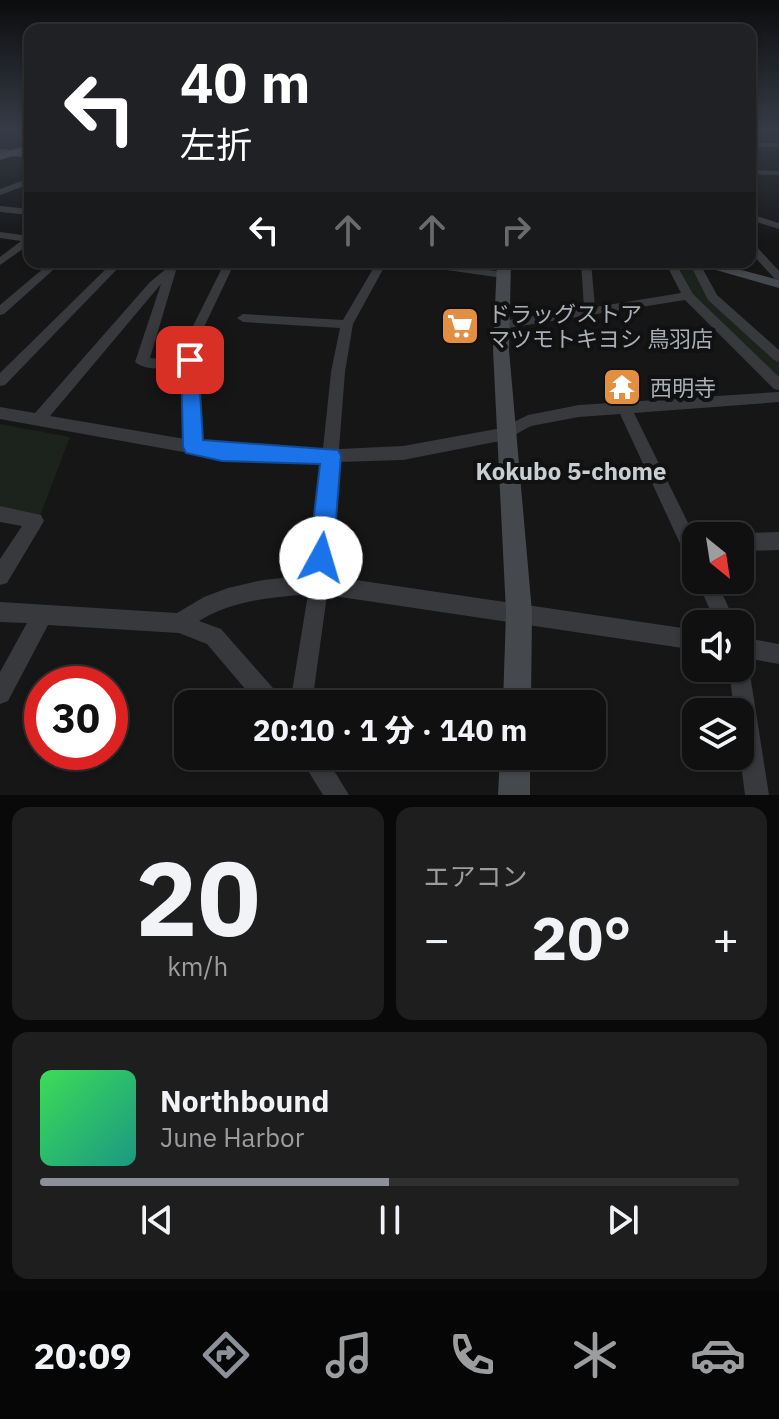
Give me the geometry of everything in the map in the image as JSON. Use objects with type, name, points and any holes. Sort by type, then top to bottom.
[{"type":"street","points":[[774,173],[779,181]]},
{"type":"street","points":[[0,192],[24,183]]},
{"type":"street","points":[[0,209],[24,211]]},
{"type":"street","points":[[0,219],[12,210]]},
{"type":"street","points":[[756,219],[779,226]]},
{"type":"street","points":[[0,235],[24,238]]},
{"type":"street","points":[[0,262],[24,244]]},
{"type":"street","points":[[756,252],[779,277]]},
{"type":"street","points":[[0,311],[50,268]]},
{"type":"street","points":[[0,381],[113,268]]},
{"type":"street","points":[[38,420],[170,268]]},
{"type":"street","points":[[171,268],[142,362],[162,364],[190,360]]},
{"type":"street","points":[[193,447],[189,346],[227,268]]},
{"type":"street","points":[[303,690],[319,584],[338,372],[347,324],[379,268]]},
{"type":"street","points":[[586,268],[590,311]]},
{"type":"street","points":[[673,268],[688,296],[779,385]]},
{"type":"street","points":[[697,268],[712,297],[779,357]]},
{"type":"street","points":[[717,268],[779,284]]},
{"type":"street","points":[[503,269],[505,434],[519,612],[517,690]]},
{"type":"street","points":[[502,325],[688,296]]},
{"type":"street","points":[[243,318],[347,324]]},
{"type":"street","points":[[0,413],[222,452],[331,456],[403,453],[505,434],[528,421],[579,411],[779,397]]},
{"type":"street","points":[[625,409],[682,526]]},
{"type":"street","points":[[0,514],[35,521],[0,576]]},
{"type":"street","points":[[754,542],[779,541]]},
{"type":"street","points":[[179,623],[202,605],[267,587],[319,584],[682,638]]},
{"type":"street","points":[[0,612],[179,623],[214,636],[260,690]]},
{"type":"street","points":[[0,693],[42,616]]},
{"type":"street","points":[[754,650],[779,654]]},
{"type":"street","points":[[741,682],[757,795]]},
{"type":"street","points":[[320,770],[337,795]]},
{"type":"street","points":[[514,795],[515,770]]},
{"type":"shaded area","points":[[678,268],[694,268],[710,297],[779,361],[779,379],[693,298]]},
{"type":"shaded area","points":[[0,424],[70,437],[40,516],[0,508]]},
{"type":"place","name":"ドラッグストア マツモトキヨシ 鳥羽店","points":[[460,326]]},
{"type":"place","name":"西明寺","points":[[622,387]]},
{"type":"district","name":"Kokubo 5-chome","points":[[571,471]]},
{"type":"route","points":[[190,360],[193,447],[222,452],[331,456],[321,558]]}]
